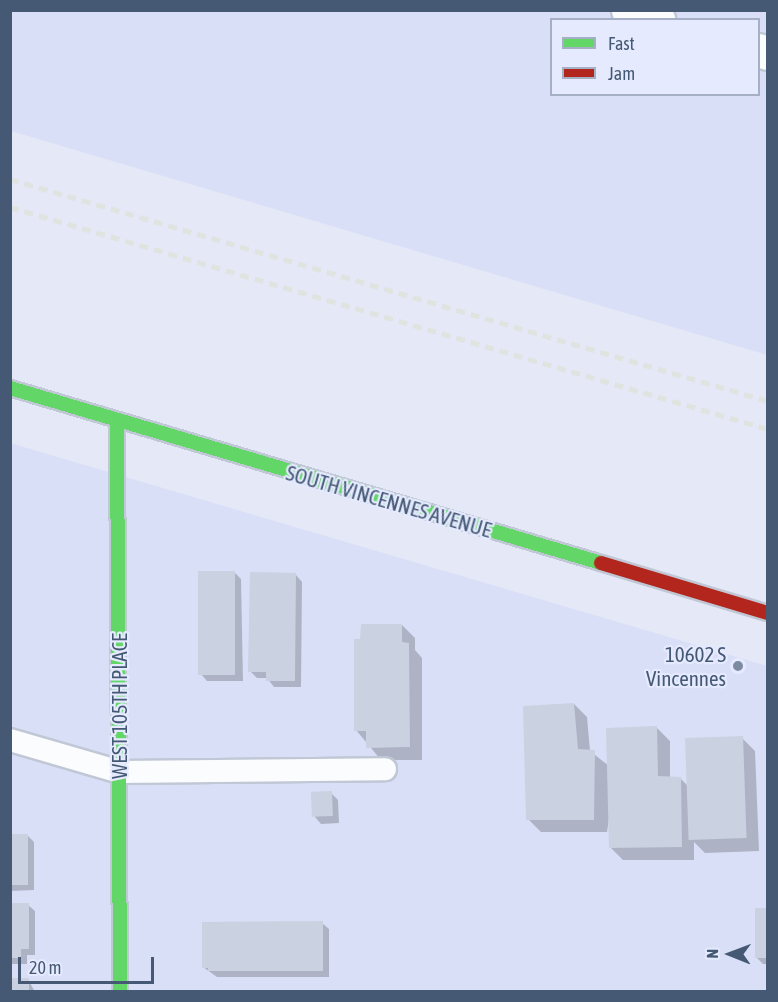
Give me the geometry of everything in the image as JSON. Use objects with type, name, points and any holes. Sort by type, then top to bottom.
[{"type":"main road","name":"SOUTH VINCENNES AVENUE","points":[[10,388],[768,613]]},
{"type":"main road","name":"WEST 105TH PLACE","points":[[117,421],[120,992]]},
{"type":"street","points":[[628,10],[652,18]]},
{"type":"lane","points":[[10,740],[120,772],[385,769]]},
{"type":"shaded area","points":[[10,11],[767,11],[767,355],[11,131]]},
{"type":"shaded area","points":[[10,443],[767,666],[767,991],[11,991]]},
{"type":"building","points":[[198,571],[235,571],[235,675],[198,675]]},
{"type":"building","points":[[250,572],[296,573],[295,681],[266,681],[266,672],[248,672]]},
{"type":"building","points":[[361,624],[402,624],[402,642],[409,643],[410,747],[366,748],[366,731],[354,731],[354,639],[360,639]]},
{"type":"building","points":[[574,703],[578,749],[595,750],[594,820],[526,820],[523,706]]},
{"type":"building","points":[[657,726],[658,776],[681,777],[682,847],[609,848],[606,728]]},
{"type":"building","points":[[743,736],[747,838],[689,840],[685,738]]},
{"type":"building","points":[[332,791],[333,816],[312,817],[311,792]]},
{"type":"building","points":[[10,834],[28,834],[28,885],[10,885]]},
{"type":"building","points":[[10,903],[29,903],[29,949],[21,949],[21,958],[10,958]]},
{"type":"building","points":[[755,908],[768,908],[768,958],[755,958]]},
{"type":"building","points":[[323,921],[323,971],[208,971],[208,968],[202,968],[202,922]]},
{"type":"building","points":[[10,978],[29,978],[29,992],[10,992]]},
{"type":"railway","points":[[10,179],[768,401]]},
{"type":"railway","points":[[10,207],[768,429]]},
{"type":"traffic: fast","points":[[10,388],[601,563]]},
{"type":"traffic: fast","points":[[117,421],[120,992]]},
{"type":"traffic: jam","points":[[601,563],[768,613]]},
{"type":"place","name":"10602 S Vincennes","points":[[738,666]]}]
